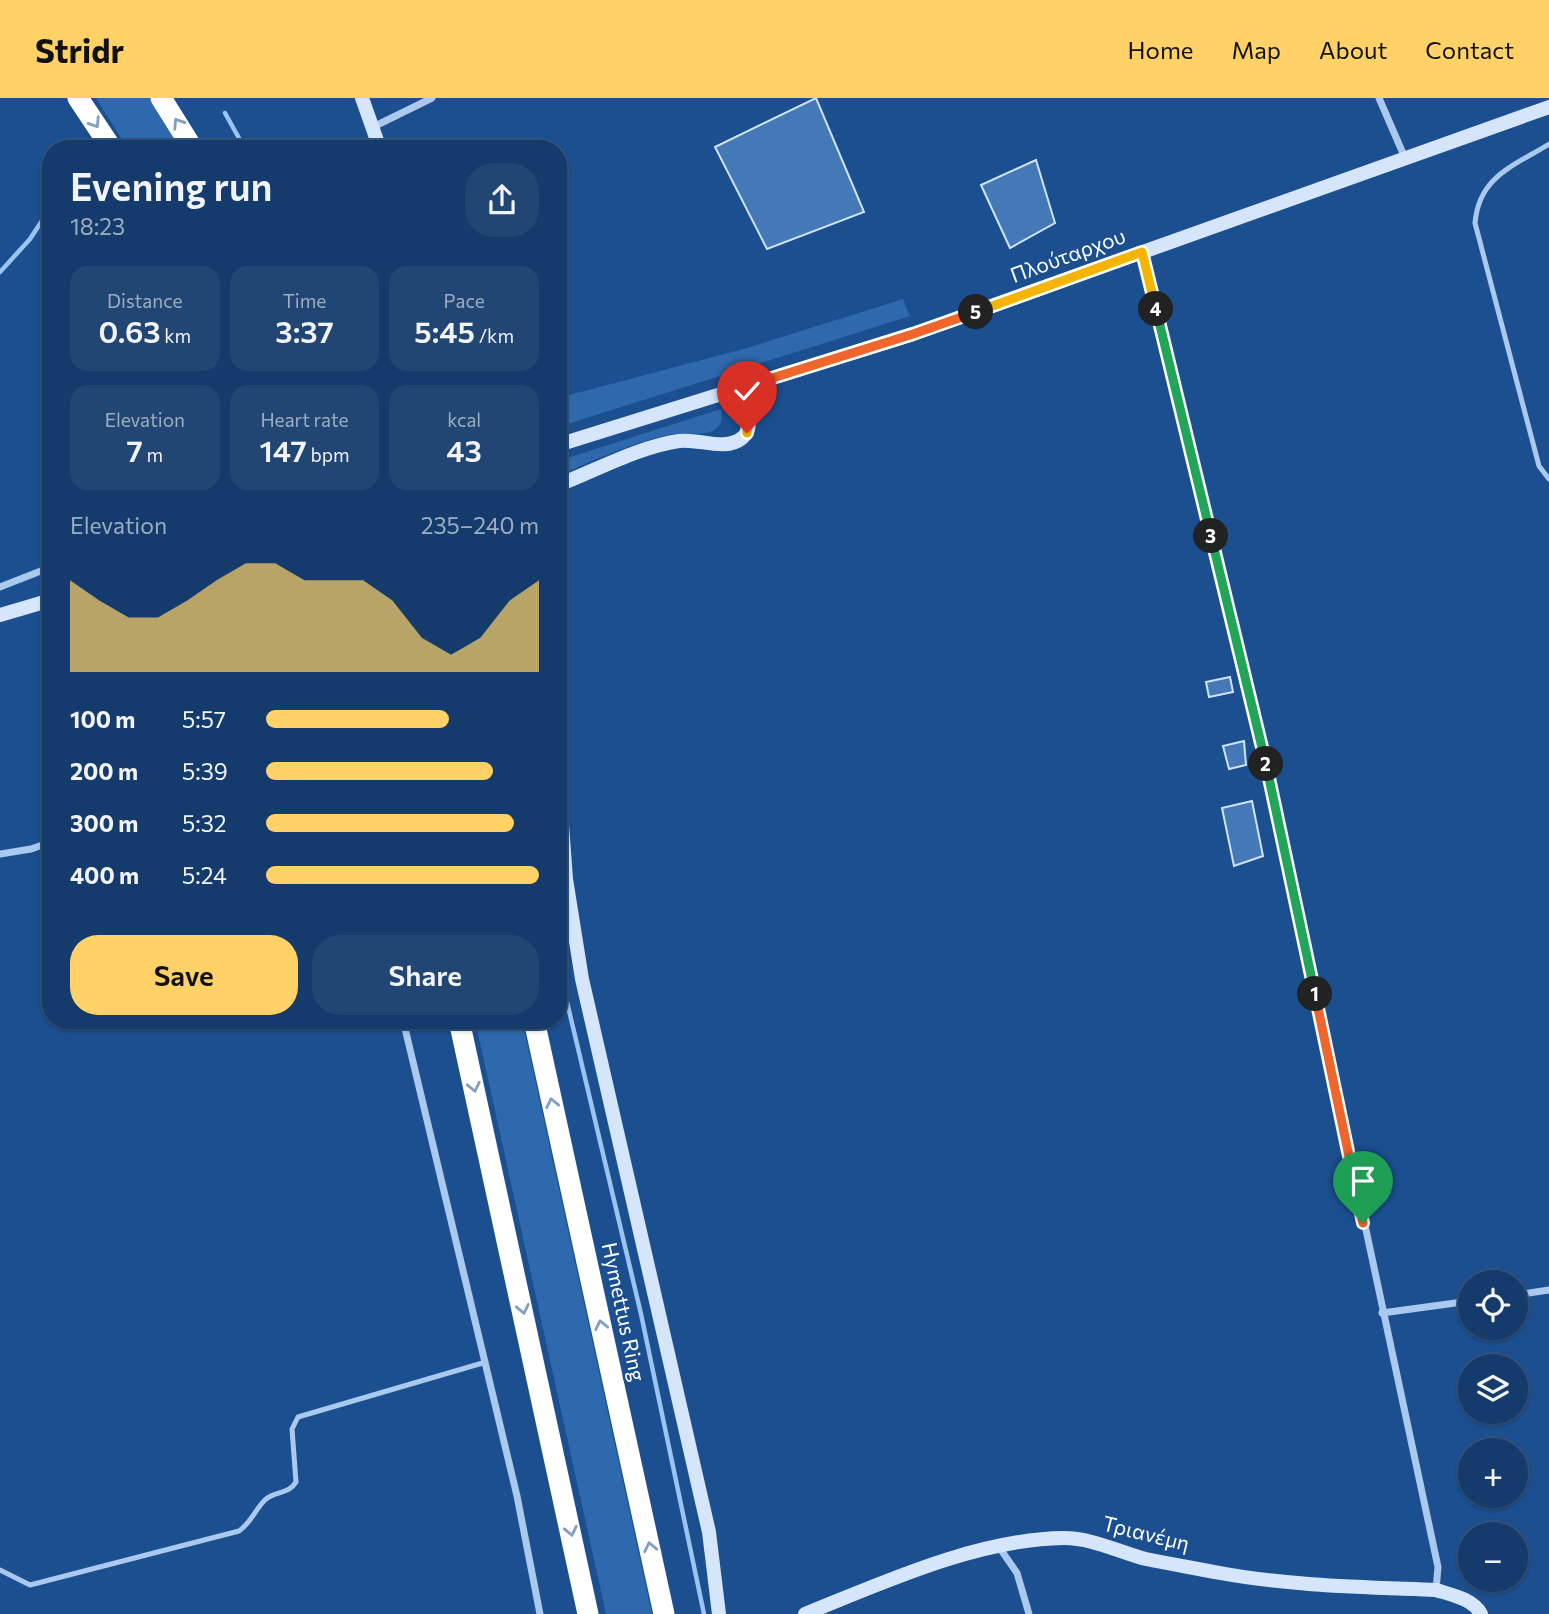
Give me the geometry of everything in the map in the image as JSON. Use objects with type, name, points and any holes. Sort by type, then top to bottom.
[{"type":"highway","points":[[78,98],[106,140]]},
{"type":"highway","points":[[162,98],[188,140]]},
{"type":"highway","points":[[461,1029],[588,1614]]},
{"type":"highway","name":"Hymettus Ring","points":[[536,1029],[664,1614]]},
{"type":"street","points":[[362,98],[377,140]]},
{"type":"street","points":[[372,127],[432,98]]},
{"type":"street","points":[[1379,98],[1405,159]]},
{"type":"street","name":"Πλούταρχου","points":[[567,442],[913,334],[1549,107]]},
{"type":"street","points":[[1142,252],[1268,771],[1438,1567],[1436,1590]]},
{"type":"street","points":[[567,481],[658,445],[682,440],[719,445],[740,440],[747,433],[749,414],[739,388]]},
{"type":"street","points":[[0,587],[42,571]]},
{"type":"street","points":[[0,615],[42,603]]},
{"type":"street","points":[[0,854],[42,845]]},
{"type":"street","points":[[567,885],[582,979],[709,1532],[719,1614]]},
{"type":"street","points":[[405,1029],[520,1508],[540,1614]]},
{"type":"street","points":[[1528,1293],[1549,1290]]},
{"type":"street","points":[[1382,1313],[1458,1303]]},
{"type":"street","name":"Τριανέμη","points":[[805,1614],[883,1583],[999,1546],[1067,1538],[1094,1543],[1146,1559],[1269,1582],[1436,1590],[1459,1597],[1479,1609],[1481,1614]]},
{"type":"street","points":[[999,1546],[1017,1573],[1029,1614]]},
{"type":"lane","points":[[1549,144],[1507,167],[1492,181],[1480,197],[1475,223],[1539,466],[1549,479]]},
{"type":"lane","points":[[0,1570],[30,1585],[239,1531],[249,1524],[267,1498],[293,1486],[296,1476],[292,1429],[298,1417],[486,1362]]},
{"type":"shaded area","points":[[96,98],[151,98],[177,140],[122,140]]},
{"type":"shaded area","points":[[903,299],[910,316],[567,424],[567,396],[747,348]]},
{"type":"shaded area","points":[[721,409],[720,425],[711,432],[673,434],[653,439],[567,472],[567,458]]},
{"type":"shaded area","points":[[477,1029],[524,1029],[652,1614],[606,1614]]},
{"type":"building","points":[[816,98],[864,212],[767,249],[715,147]]},
{"type":"building","points":[[1036,160],[1055,223],[1010,248],[981,185]]},
{"type":"building","points":[[1230,677],[1233,692],[1209,697],[1206,682]]},
{"type":"building","points":[[1244,741],[1246,765],[1229,769],[1223,746]]},
{"type":"building","points":[[1252,801],[1263,856],[1234,866],[1222,808]]},
{"type":"waterway","points":[[225,113],[240,140]]},
{"type":"waterway","points":[[0,272],[30,239],[42,221]]},
{"type":"waterway","points":[[567,1002],[641,1314],[704,1614]]},
{"type":"route","points":[[747,433],[749,414],[739,388],[913,334],[1142,252],[1268,771],[1363,1223]]}]
